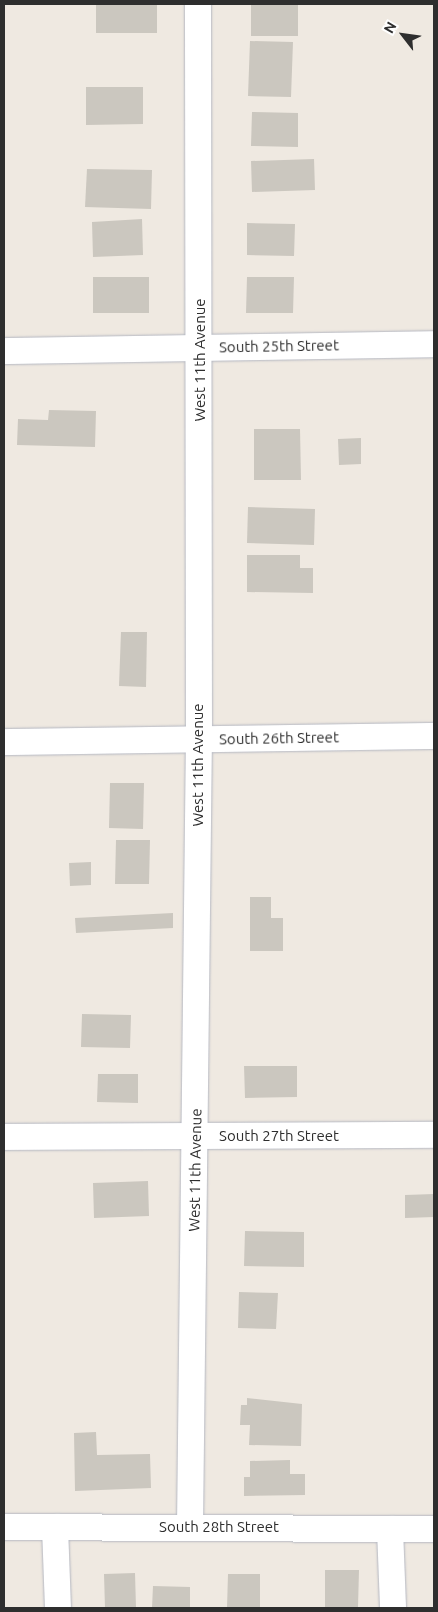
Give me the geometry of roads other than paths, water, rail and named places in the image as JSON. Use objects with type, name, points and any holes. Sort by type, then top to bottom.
[{"type":"street","name":"West 11th Avenue","points":[[190,1527],[196,1136],[199,739],[200,347],[198,4]]},
{"type":"street","name":"South 25th Street","points":[[4,351],[434,344]]},
{"type":"street","name":"South 26th Street","points":[[4,742],[434,736]]},
{"type":"street","name":"South 27th Street","points":[[4,1137],[434,1135]]},
{"type":"street","name":"South 28th Street","points":[[4,1527],[434,1528]]},
{"type":"street","points":[[55,1527],[58,1608]]},
{"type":"street","points":[[390,1529],[393,1608]]}]
